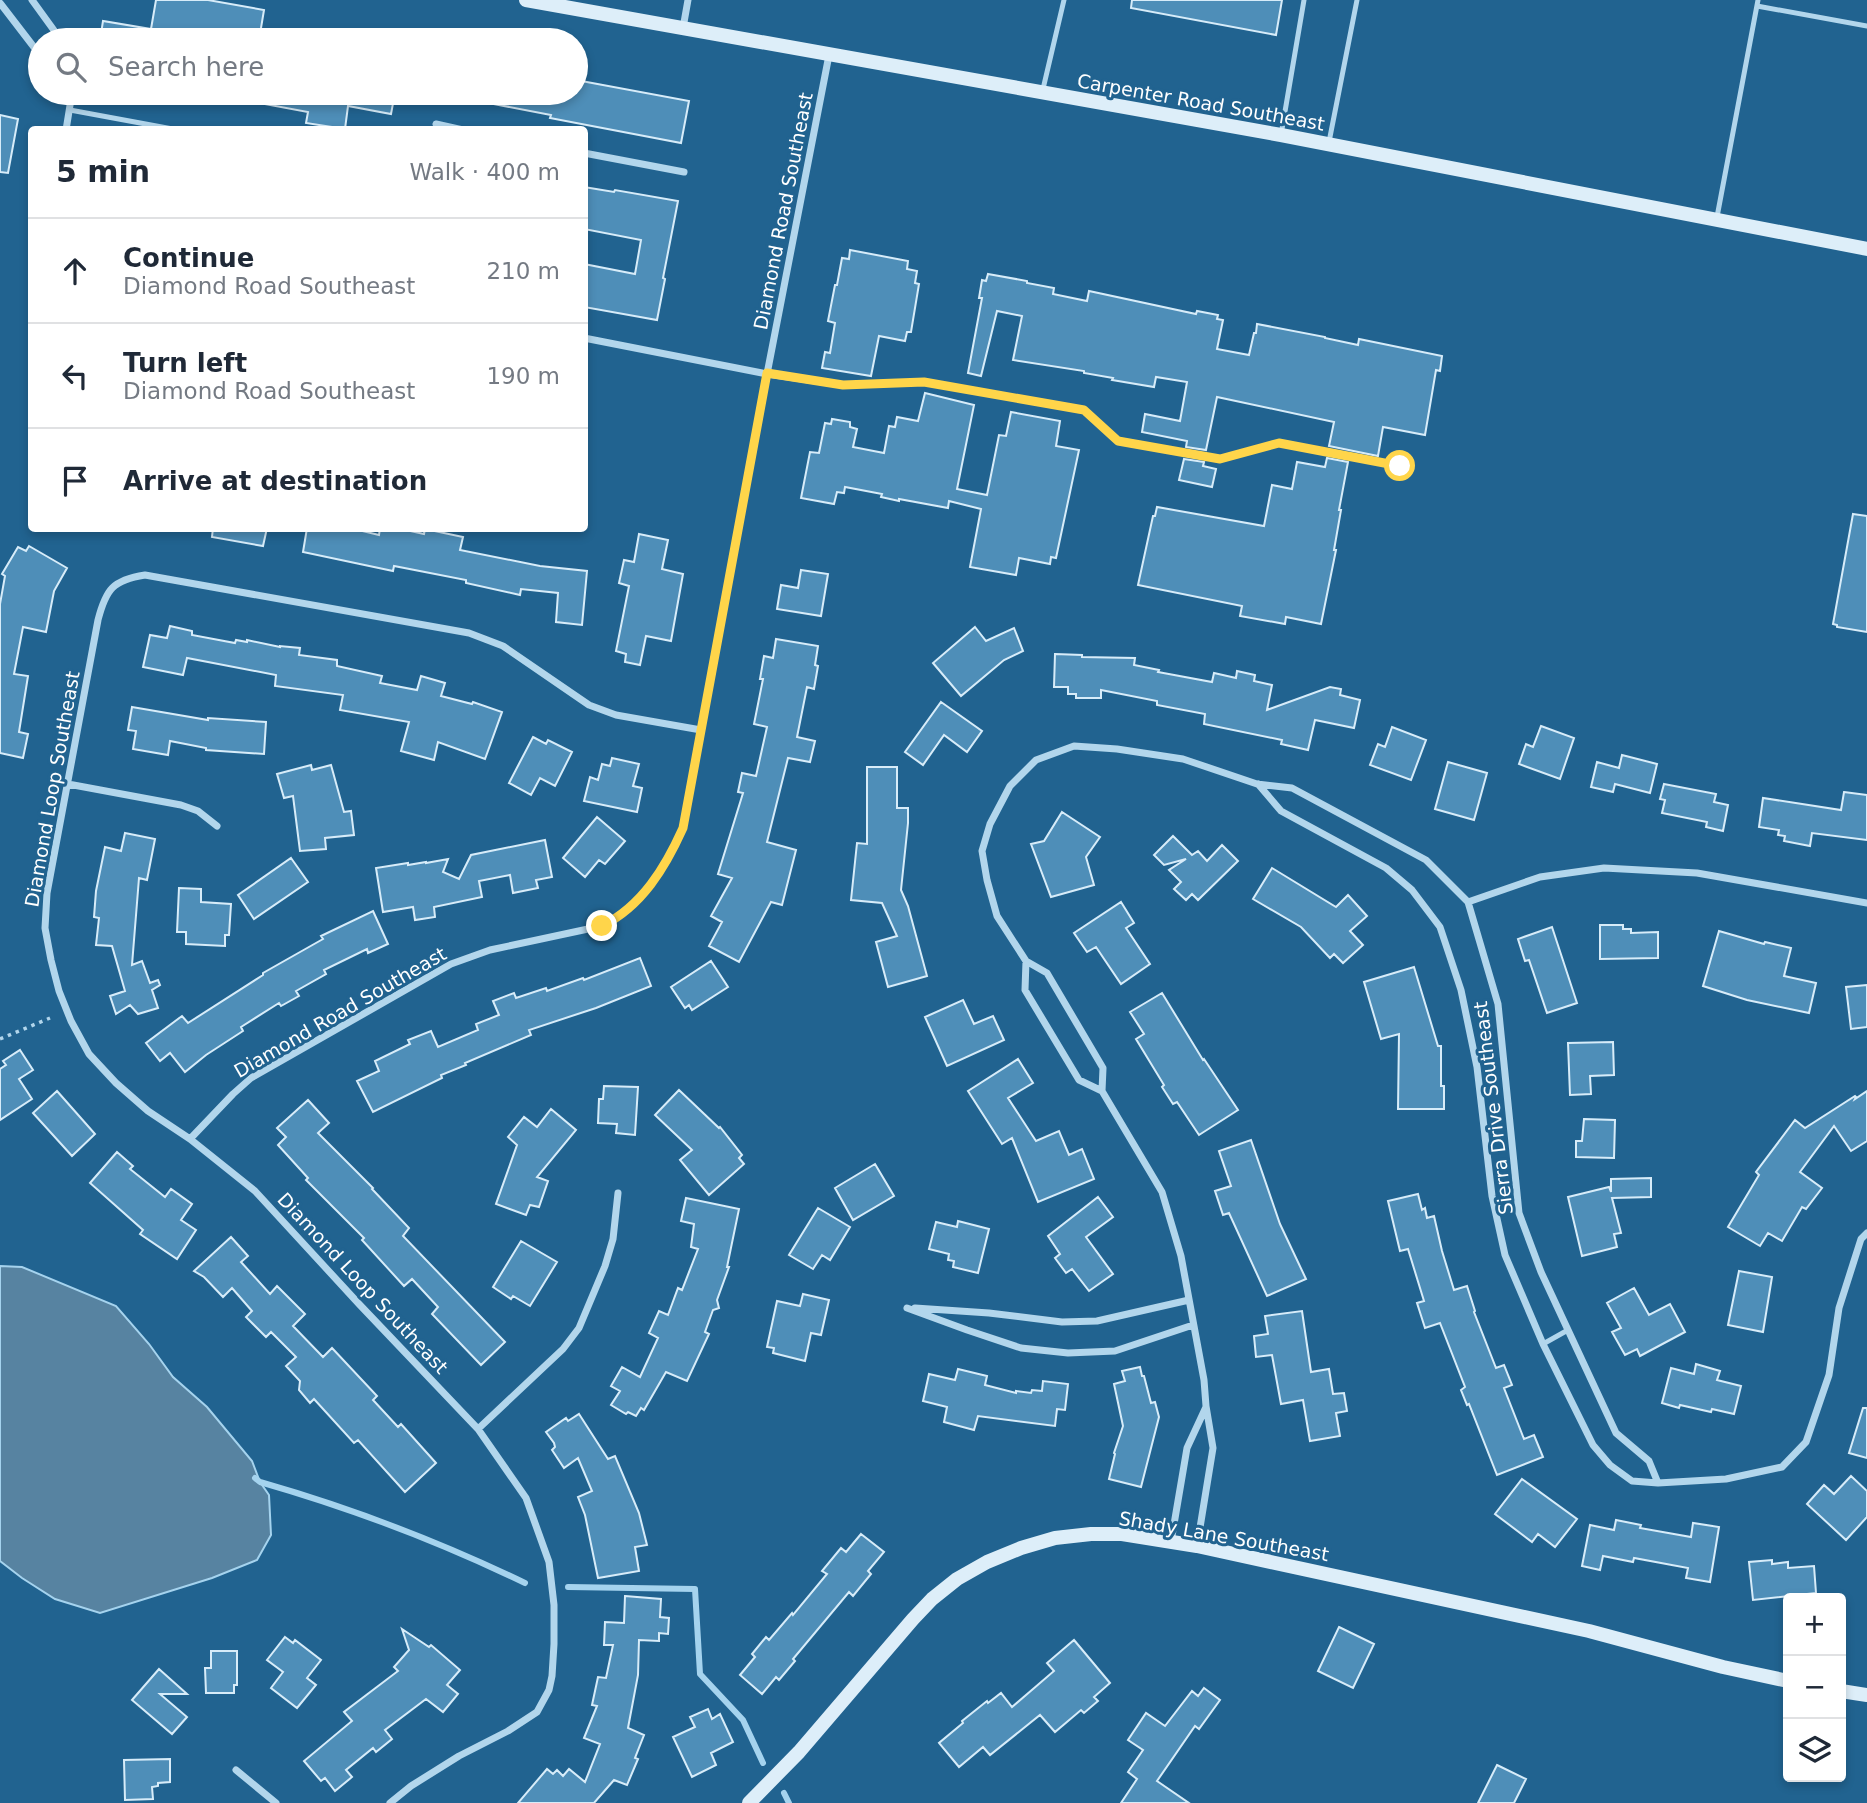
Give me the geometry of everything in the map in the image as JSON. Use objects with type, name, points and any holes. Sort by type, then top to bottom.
[{"type":"street","points":[[32,0],[52,28]]},
{"type":"street","points":[[683,29],[688,0]]},
{"type":"street","name":"Carpenter Road Southeast","points":[[536,1],[1281,135],[1867,249]]},
{"type":"street","points":[[0,3],[28,39]]},
{"type":"street","name":"Diamond Road Southeast","points":[[190,1139],[251,1079],[451,964],[490,950],[602,926],[619,918],[646,892],[671,854],[683,828],[829,55]]},
{"type":"street","points":[[67,126],[71,105]]},
{"type":"street","points":[[436,124],[445,126]]},
{"type":"street","points":[[588,154],[684,172]]},
{"type":"street","points":[[588,339],[843,385],[924,382],[1084,410],[1118,441],[1220,459],[1279,443],[1400,466]]},
{"type":"street","name":"Diamond Loop Southeast","points":[[390,1803],[411,1786],[459,1756],[508,1731],[537,1712],[549,1690],[552,1676],[554,1605],[549,1562],[526,1498],[478,1429],[255,1191],[190,1139],[148,1111],[116,1083],[89,1054],[71,1021],[59,991],[46,928],[47,893],[104,598],[117,583],[145,575],[469,633],[503,646],[589,705],[616,715],[701,730]]},
{"type":"street","name":"Sierra Drive Southeast","points":[[1197,1546],[1213,1448],[1204,1380],[1181,1256],[1162,1192],[1102,1091],[1103,1068],[1047,973],[1027,961],[997,916],[982,851],[990,824],[1010,786],[1036,760],[1074,746],[1117,749],[1183,759],[1257,784],[1292,788],[1426,860],[1468,902],[1498,1004],[1519,1213],[1541,1272],[1616,1433],[1649,1461],[1657,1483]]},
{"type":"street","points":[[68,783],[181,805],[198,811],[217,826]]},
{"type":"street","name":"Sierra Drive Southeast","points":[[1257,784],[1281,811],[1386,868],[1412,890],[1440,927],[1461,990],[1477,1067],[1492,1196],[1505,1255],[1543,1344],[1593,1445],[1610,1465],[1632,1480],[1657,1483],[1726,1479],[1782,1467],[1806,1442],[1829,1375],[1839,1308],[1861,1239],[1867,1233]]},
{"type":"street","points":[[1468,902],[1540,877],[1604,868],[1697,873],[1867,903]]},
{"type":"street","name":"Sierra Drive Southeast","points":[[1027,961],[1025,990],[1079,1080],[1102,1091]]},
{"type":"street","points":[[478,1429],[563,1349],[579,1328],[605,1266],[613,1239],[618,1193]]},
{"type":"street","points":[[1189,1300],[1097,1321],[1062,1322],[989,1313],[907,1308],[1020,1348],[1068,1353],[1115,1351],[1193,1325]]},
{"type":"street","name":"Sierra Drive Southeast","points":[[1171,1542],[1188,1448],[1206,1406]]},
{"type":"street","name":"Shady Lane Southeast","points":[[749,1803],[799,1752],[932,1599],[957,1579],[987,1562],[1055,1538],[1122,1534],[1197,1546],[1589,1631],[1723,1667],[1783,1680]]},
{"type":"street","points":[[1846,1691],[1867,1695]]},
{"type":"street","points":[[236,1770],[276,1803]]},
{"type":"lane","points":[[1043,93],[1063,0]]},
{"type":"lane","points":[[1281,135],[1304,0]]},
{"type":"lane","points":[[1328,145],[1357,0]]},
{"type":"lane","points":[[1717,220],[1758,3],[1867,26]]},
{"type":"lane","points":[[70,110],[156,126]]},
{"type":"lane","points":[[1543,1344],[1569,1331]]},
{"type":"path","points":[[0,1039],[50,1018]]},
{"type":"water","points":[[0,1266],[22,1267],[116,1306],[173,1377],[207,1407],[252,1461],[260,1482],[269,1495],[271,1535],[257,1560],[212,1578],[100,1613],[55,1599],[0,1561]]},
{"type":"building","points":[[156,0],[208,0],[264,10],[261,28],[151,28]]},
{"type":"building","points":[[1132,0],[1282,0],[1276,35],[1131,8]]},
{"type":"building","points":[[103,21],[145,28],[102,28]]},
{"type":"building","points":[[588,82],[689,101],[681,143],[550,118],[551,115],[499,105],[588,105]]},
{"type":"building","points":[[270,105],[393,105],[391,114],[348,106],[345,126],[306,123],[308,112]]},
{"type":"building","points":[[0,115],[18,119],[8,173],[0,172]]},
{"type":"building","points":[[588,188],[678,201],[657,320],[588,308],[588,265],[635,274],[641,240],[588,230]]},
{"type":"building","points":[[850,250],[908,261],[907,269],[917,271],[915,283],[919,284],[911,332],[907,332],[905,341],[879,336],[871,376],[822,368],[825,352],[830,353],[835,323],[828,321],[835,285],[842,258],[849,259]]},
{"type":"building","points":[[988,274],[1054,288],[1053,294],[1087,301],[1089,291],[1196,314],[1197,311],[1218,315],[1217,319],[1223,320],[1217,349],[1249,355],[1257,324],[1358,345],[1359,339],[1442,356],[1440,371],[1436,370],[1425,435],[1383,427],[1378,456],[1329,446],[1334,422],[1217,397],[1206,450],[1186,447],[1187,441],[1142,432],[1145,414],[1180,421],[1187,382],[1156,377],[1154,387],[1112,380],[1113,378],[1084,371],[1013,360],[1022,316],[997,311],[981,376],[968,373],[982,298],[979,298],[982,280],[986,281]]},
{"type":"building","points":[[925,393],[974,405],[957,489],[987,495],[999,435],[1006,436],[1011,412],[1060,421],[1056,446],[1079,450],[1056,558],[1051,557],[1050,564],[1019,558],[1016,575],[970,567],[981,509],[949,501],[948,508],[899,501],[881,497],[882,494],[845,487],[844,493],[837,492],[834,504],[801,498],[810,452],[819,453],[825,423],[831,424],[832,419],[850,422],[850,427],[857,429],[853,447],[884,453],[889,426],[895,427],[897,417],[918,421]]},
{"type":"building","points":[[1327,458],[1348,462],[1339,510],[1336,550],[1321,624],[1286,617],[1285,624],[1240,616],[1242,606],[1138,585],[1157,507],[1264,526],[1272,485],[1292,489],[1297,462],[1325,467]]},
{"type":"building","points":[[1184,459],[1204,462],[1203,466],[1216,469],[1212,487],[1179,480]]},
{"type":"building","points":[[1853,514],[1867,516],[1867,632],[1833,624]]},
{"type":"building","points":[[213,532],[266,532],[263,546],[212,537]]},
{"type":"building","points":[[306,532],[367,532],[379,535],[379,532],[439,532],[463,537],[460,550],[540,566],[587,571],[582,625],[556,622],[558,593],[521,589],[520,595],[466,583],[466,580],[394,566],[393,571],[303,552]]},
{"type":"building","points":[[639,534],[668,540],[662,569],[683,574],[671,641],[646,636],[640,665],[625,662],[626,654],[616,651],[629,586],[619,583],[624,560],[634,562]]},
{"type":"building","points":[[29,546],[67,568],[54,591],[46,632],[23,627],[14,674],[28,676],[19,732],[28,734],[23,758],[0,753],[0,604],[5,576],[2,574],[18,547],[26,551]]},
{"type":"building","points":[[801,570],[828,574],[821,616],[777,609],[781,585],[798,588]]},
{"type":"building","points":[[170,626],[192,631],[192,635],[235,643],[236,640],[247,640],[300,648],[299,655],[337,660],[337,666],[382,676],[380,683],[417,690],[421,676],[445,683],[441,696],[472,704],[473,702],[502,712],[485,759],[438,742],[434,760],[401,751],[409,722],[340,710],[343,695],[275,686],[276,675],[187,658],[183,675],[143,667],[150,635],[167,638]]},
{"type":"building","points":[[975,627],[986,641],[1014,628],[1023,651],[1004,660],[961,696],[933,663]]},
{"type":"building","points":[[776,639],[818,646],[814,689],[807,687],[797,737],[815,741],[810,762],[788,758],[767,842],[796,850],[782,905],[771,902],[739,962],[709,946],[722,922],[711,916],[732,878],[718,874],[743,793],[738,792],[742,773],[756,776],[767,727],[754,724],[763,679],[760,679],[764,656],[773,658]]},
{"type":"building","points":[[1055,654],[1135,658],[1134,665],[1212,682],[1214,673],[1236,678],[1237,671],[1255,675],[1254,681],[1272,685],[1267,710],[1330,687],[1341,689],[1340,695],[1360,700],[1354,728],[1315,720],[1308,750],[1281,744],[1282,740],[1204,724],[1205,714],[1157,705],[1157,701],[1101,690],[1101,698],[1076,698],[1076,694],[1068,694],[1068,687],[1054,687]]},
{"type":"building","points":[[941,702],[982,731],[967,752],[944,735],[923,765],[905,752]]},
{"type":"building","points":[[132,707],[208,720],[266,722],[264,754],[206,750],[170,741],[168,755],[133,749],[136,731],[128,730]]},
{"type":"building","points":[[1541,726],[1574,738],[1560,779],[1519,764],[1526,744],[1533,747]]},
{"type":"building","points":[[1392,727],[1426,740],[1411,780],[1370,765],[1378,744],[1385,747]]},
{"type":"building","points":[[533,737],[546,744],[548,740],[572,752],[555,786],[540,778],[531,795],[509,783]]},
{"type":"building","points":[[1622,755],[1657,764],[1650,793],[1615,784],[1613,792],[1591,787],[1597,762],[1619,768]]},
{"type":"building","points":[[612,758],[639,764],[633,786],[642,788],[637,812],[584,801],[590,777],[598,780],[602,764],[610,766]]},
{"type":"building","points":[[1448,762],[1487,773],[1474,820],[1435,809]]},
{"type":"building","points":[[311,765],[312,770],[331,765],[344,812],[351,811],[354,835],[325,838],[326,849],[300,851],[293,796],[284,798],[277,774]]},
{"type":"building","points":[[867,767],[897,767],[897,808],[908,808],[901,890],[927,976],[888,987],[876,942],[897,936],[882,903],[851,900],[857,843],[867,844]]},
{"type":"building","points":[[1664,784],[1716,794],[1714,802],[1728,805],[1723,831],[1706,827],[1707,822],[1662,813],[1665,800],[1660,799]]},
{"type":"building","points":[[1844,792],[1867,795],[1867,840],[1812,833],[1810,846],[1784,841],[1785,836],[1778,835],[1779,830],[1759,827],[1763,798],[1841,810]]},
{"type":"building","points":[[1062,812],[1100,837],[1086,857],[1094,885],[1051,897],[1031,844],[1044,841]]},
{"type":"building","points":[[597,817],[625,841],[605,864],[599,860],[585,877],[563,858]]},
{"type":"building","points":[[125,833],[155,839],[147,880],[139,878],[132,965],[142,961],[150,983],[158,980],[160,985],[152,990],[158,1008],[138,1014],[130,1005],[116,1014],[110,996],[125,991],[112,946],[96,945],[99,918],[94,917],[96,891],[105,847],[121,851]]},
{"type":"building","points":[[1173,836],[1192,855],[1198,851],[1207,861],[1222,845],[1238,861],[1198,900],[1192,894],[1186,900],[1174,889],[1181,882],[1169,870],[1186,859],[1164,865],[1154,855]]},
{"type":"building","points":[[545,840],[552,877],[536,880],[538,888],[513,893],[510,875],[479,881],[482,897],[434,907],[435,917],[415,920],[413,907],[383,912],[376,868],[448,859],[443,872],[459,879],[471,855]]},
{"type":"building","points":[[291,858],[308,882],[254,919],[238,895]]},
{"type":"building","points":[[1272,868],[1336,907],[1348,895],[1367,916],[1350,931],[1363,945],[1343,963],[1334,954],[1330,958],[1301,927],[1253,899]]},
{"type":"building","points":[[179,888],[201,889],[201,902],[231,904],[229,935],[225,935],[225,946],[186,944],[186,932],[177,932]]},
{"type":"building","points":[[1121,902],[1134,923],[1126,928],[1150,964],[1121,984],[1096,947],[1087,952],[1074,933]]},
{"type":"building","points":[[373,911],[388,944],[368,953],[367,949],[324,970],[326,974],[296,991],[299,996],[281,1006],[279,1003],[241,1027],[243,1031],[185,1072],[170,1053],[160,1061],[146,1043],[182,1016],[188,1023],[263,973],[323,939],[321,936]]},
{"type":"building","points":[[1600,925],[1623,925],[1623,929],[1631,929],[1631,933],[1658,932],[1658,958],[1600,959]]},
{"type":"building","points":[[1552,927],[1577,1003],[1547,1013],[1529,960],[1525,961],[1518,939]]},
{"type":"building","points":[[1719,931],[1764,944],[1765,942],[1791,948],[1784,976],[1816,983],[1809,1013],[1747,1000],[1703,986]]},
{"type":"building","points":[[640,958],[651,986],[529,1030],[531,1035],[465,1063],[466,1065],[441,1075],[442,1078],[373,1112],[357,1081],[379,1071],[375,1061],[410,1044],[408,1040],[431,1031],[438,1047],[478,1030],[476,1024],[499,1015],[493,1001],[514,993],[516,998],[546,988],[547,991]]},
{"type":"building","points":[[711,961],[728,987],[692,1010],[689,1005],[685,1008],[671,987]]},
{"type":"building","points":[[1414,967],[1438,1046],[1441,1046],[1444,1109],[1398,1109],[1399,1034],[1381,1039],[1364,982]]},
{"type":"building","points":[[1867,985],[1867,1027],[1851,1029],[1846,987]]},
{"type":"building","points":[[1162,993],[1203,1060],[1238,1110],[1199,1135],[1177,1102],[1173,1104],[1136,1039],[1144,1034],[1130,1012]]},
{"type":"building","points":[[963,1000],[974,1024],[993,1016],[1004,1040],[947,1066],[925,1017]]},
{"type":"building","points":[[1613,1042],[1614,1075],[1590,1076],[1591,1094],[1570,1095],[1568,1043]]},
{"type":"building","points":[[20,1050],[33,1070],[19,1079],[32,1099],[0,1120],[0,1069],[6,1065],[3,1061]]},
{"type":"building","points":[[1018,1059],[1033,1083],[1008,1098],[1036,1141],[1059,1131],[1069,1155],[1082,1149],[1094,1179],[1038,1202],[1012,1138],[1002,1144],[968,1091]]},
{"type":"building","points":[[604,1086],[638,1087],[635,1135],[616,1133],[617,1124],[598,1123],[599,1099],[603,1099]]},
{"type":"building","points":[[679,1090],[720,1127],[742,1155],[739,1158],[744,1164],[709,1195],[680,1160],[692,1150],[655,1115]]},
{"type":"building","points":[[57,1091],[95,1134],[72,1156],[33,1113]]},
{"type":"building","points":[[1867,1091],[1867,1141],[1851,1151],[1834,1126],[1800,1172],[1822,1188],[1806,1209],[1802,1207],[1782,1241],[1768,1233],[1760,1246],[1728,1227],[1759,1175],[1756,1172],[1795,1120],[1805,1128]]},
{"type":"building","points":[[308,1100],[329,1123],[318,1133],[409,1228],[403,1236],[505,1342],[481,1365],[432,1314],[438,1307],[412,1279],[404,1286],[362,1240],[364,1238],[306,1180],[308,1178],[278,1145],[286,1137],[277,1128]]},
{"type":"building","points":[[551,1109],[576,1130],[537,1177],[548,1181],[539,1207],[530,1205],[526,1215],[496,1204],[517,1145],[508,1137],[524,1117],[537,1127]]},
{"type":"building","points":[[1584,1119],[1615,1120],[1614,1158],[1576,1157],[1576,1141],[1582,1141]]},
{"type":"building","points":[[1251,1140],[1280,1224],[1306,1279],[1267,1296],[1229,1213],[1223,1215],[1215,1191],[1231,1186],[1219,1151]]},
{"type":"building","points":[[117,1152],[133,1166],[130,1169],[165,1197],[171,1189],[192,1204],[181,1220],[196,1230],[177,1259],[140,1234],[143,1230],[90,1183]]},
{"type":"building","points":[[875,1164],[894,1196],[853,1220],[835,1188]]},
{"type":"building","points":[[1651,1178],[1651,1197],[1612,1198],[1621,1233],[1614,1234],[1617,1247],[1582,1256],[1568,1197],[1609,1187],[1611,1192],[1611,1179]]},
{"type":"building","points":[[1418,1194],[1427,1218],[1434,1216],[1454,1290],[1467,1286],[1496,1368],[1504,1365],[1512,1385],[1504,1388],[1524,1439],[1534,1435],[1543,1457],[1497,1475],[1461,1390],[1465,1387],[1440,1323],[1425,1328],[1417,1303],[1424,1301],[1408,1249],[1400,1251],[1388,1201]]},
{"type":"building","points":[[1098,1197],[1113,1217],[1086,1237],[1113,1274],[1089,1291],[1072,1269],[1066,1273],[1055,1258],[1060,1254],[1048,1236]]},
{"type":"building","points":[[686,1198],[739,1209],[729,1267],[717,1300],[719,1308],[713,1310],[705,1332],[709,1334],[687,1381],[666,1372],[644,1410],[641,1408],[636,1416],[628,1412],[626,1414],[611,1405],[620,1391],[611,1386],[622,1367],[640,1377],[658,1338],[649,1333],[659,1311],[668,1315],[678,1288],[682,1290],[698,1249],[691,1247],[694,1224],[681,1221]]},
{"type":"building","points":[[818,1208],[850,1227],[830,1260],[822,1255],[813,1269],[789,1255]]},
{"type":"building","points":[[958,1221],[989,1229],[978,1273],[953,1267],[954,1261],[948,1260],[949,1254],[929,1249],[936,1222],[957,1227]]},
{"type":"building","points":[[231,1237],[248,1256],[241,1262],[270,1294],[277,1286],[305,1314],[293,1326],[323,1357],[332,1348],[377,1396],[373,1400],[398,1427],[401,1424],[436,1463],[405,1492],[358,1440],[354,1443],[314,1399],[310,1403],[299,1390],[300,1381],[286,1366],[296,1357],[271,1332],[266,1337],[246,1317],[252,1311],[232,1288],[223,1297],[204,1277],[194,1271]]},
{"type":"building","points":[[521,1241],[557,1262],[530,1306],[513,1296],[511,1299],[493,1287]]},
{"type":"building","points":[[1739,1271],[1772,1277],[1763,1332],[1728,1325]]},
{"type":"building","points":[[1634,1288],[1649,1315],[1670,1304],[1685,1332],[1640,1356],[1637,1349],[1625,1355],[1612,1332],[1621,1328],[1607,1303]]},
{"type":"building","points":[[803,1294],[829,1300],[821,1335],[811,1333],[805,1361],[773,1353],[774,1348],[767,1347],[777,1301],[800,1306]]},
{"type":"building","points":[[1302,1311],[1311,1372],[1329,1369],[1333,1394],[1344,1393],[1347,1411],[1336,1413],[1340,1436],[1310,1441],[1303,1400],[1281,1404],[1272,1355],[1256,1357],[1254,1336],[1268,1334],[1265,1316]]},
{"type":"building","points":[[1696,1364],[1720,1371],[1717,1380],[1741,1386],[1734,1414],[1680,1405],[1679,1408],[1662,1403],[1671,1368],[1694,1374]]},
{"type":"building","points":[[1140,1367],[1151,1403],[1155,1402],[1159,1417],[1141,1487],[1109,1479],[1123,1426],[1114,1384],[1125,1381],[1122,1371]]},
{"type":"building","points":[[958,1369],[987,1376],[985,1385],[1016,1393],[1042,1391],[1043,1381],[1068,1384],[1065,1410],[1057,1409],[1055,1426],[978,1416],[974,1430],[944,1422],[947,1407],[923,1401],[929,1374],[955,1380]]},
{"type":"building","points":[[1863,1408],[1867,1408],[1867,1458],[1849,1453]]},
{"type":"building","points":[[579,1414],[608,1459],[615,1456],[639,1513],[647,1545],[635,1547],[639,1571],[598,1578],[585,1515],[578,1497],[592,1491],[578,1458],[564,1468],[552,1450],[554,1443],[546,1432],[566,1418],[568,1421]]},
{"type":"building","points":[[1851,1476],[1867,1491],[1867,1517],[1846,1540],[1807,1504],[1824,1485],[1834,1494]]},
{"type":"building","points":[[1522,1479],[1577,1519],[1555,1547],[1538,1534],[1532,1542],[1495,1514]]},
{"type":"building","points":[[1616,1520],[1641,1525],[1640,1528],[1691,1537],[1693,1523],[1719,1527],[1710,1582],[1686,1578],[1688,1568],[1634,1558],[1633,1562],[1603,1556],[1600,1570],[1582,1566],[1590,1525],[1614,1530]]},
{"type":"building","points":[[861,1534],[884,1552],[868,1571],[871,1574],[853,1596],[849,1592],[793,1659],[795,1661],[779,1680],[776,1677],[762,1694],[740,1675],[755,1657],[752,1654],[766,1637],[769,1640],[792,1613],[793,1615],[827,1574],[822,1571],[841,1548],[846,1552]]},
{"type":"building","points":[[1749,1562],[1788,1562],[1788,1568],[1814,1566],[1816,1593],[1783,1593],[1783,1597],[1753,1600]]},
{"type":"building","points":[[625,1596],[661,1599],[660,1617],[669,1618],[668,1634],[659,1633],[659,1641],[639,1640],[638,1675],[628,1728],[644,1735],[627,1785],[614,1780],[594,1803],[518,1803],[547,1769],[553,1774],[557,1770],[563,1776],[569,1769],[585,1782],[600,1744],[584,1738],[597,1706],[592,1705],[598,1677],[606,1678],[613,1645],[604,1645],[605,1622],[624,1623]]},
{"type":"building","points":[[1339,1627],[1374,1644],[1353,1688],[1318,1671]]},
{"type":"building","points":[[402,1629],[429,1647],[431,1645],[460,1670],[447,1685],[458,1694],[443,1712],[426,1699],[385,1730],[392,1739],[376,1752],[373,1748],[346,1770],[352,1777],[335,1791],[325,1778],[321,1781],[304,1761],[352,1721],[344,1712],[398,1671],[394,1667],[409,1650]]},
{"type":"building","points":[[285,1637],[293,1643],[295,1640],[321,1660],[307,1678],[316,1685],[297,1708],[271,1688],[283,1672],[267,1660]]},
{"type":"building","points":[[1074,1640],[1110,1683],[1094,1697],[1098,1701],[1084,1713],[1081,1710],[1055,1732],[1040,1715],[990,1755],[983,1747],[959,1767],[939,1743],[963,1723],[962,1721],[1001,1693],[1012,1707],[1054,1671],[1047,1663]]},
{"type":"building","points":[[211,1651],[237,1651],[237,1685],[234,1685],[234,1693],[206,1693],[205,1668],[211,1668]]},
{"type":"building","points":[[159,1669],[187,1694],[160,1694],[187,1717],[172,1734],[132,1700]]},
{"type":"building","points":[[1204,1688],[1220,1700],[1199,1729],[1195,1726],[1157,1781],[1189,1803],[1121,1803],[1137,1779],[1128,1772],[1143,1750],[1128,1740],[1146,1713],[1165,1726],[1192,1691],[1198,1696]]},
{"type":"building","points":[[708,1709],[712,1719],[720,1714],[733,1742],[711,1753],[716,1765],[692,1777],[673,1737],[695,1727],[690,1717]]},
{"type":"building","points":[[170,1759],[170,1782],[158,1783],[158,1786],[152,1787],[153,1799],[125,1800],[124,1760]]},
{"type":"building","points":[[1497,1765],[1526,1779],[1514,1803],[1478,1803]]},
{"type":"waterway","points":[[255,1478],[260,1482],[395,1527],[525,1583]]},
{"type":"waterway","points":[[568,1587],[695,1589],[700,1674],[743,1720],[763,1763]]},
{"type":"waterway","points":[[784,1793],[789,1803]]},
{"type":"route","points":[[602,926],[619,918],[646,892],[671,854],[683,828],[767,373],[843,385],[924,382],[1084,410],[1118,441],[1220,459],[1279,443],[1400,466]]}]
